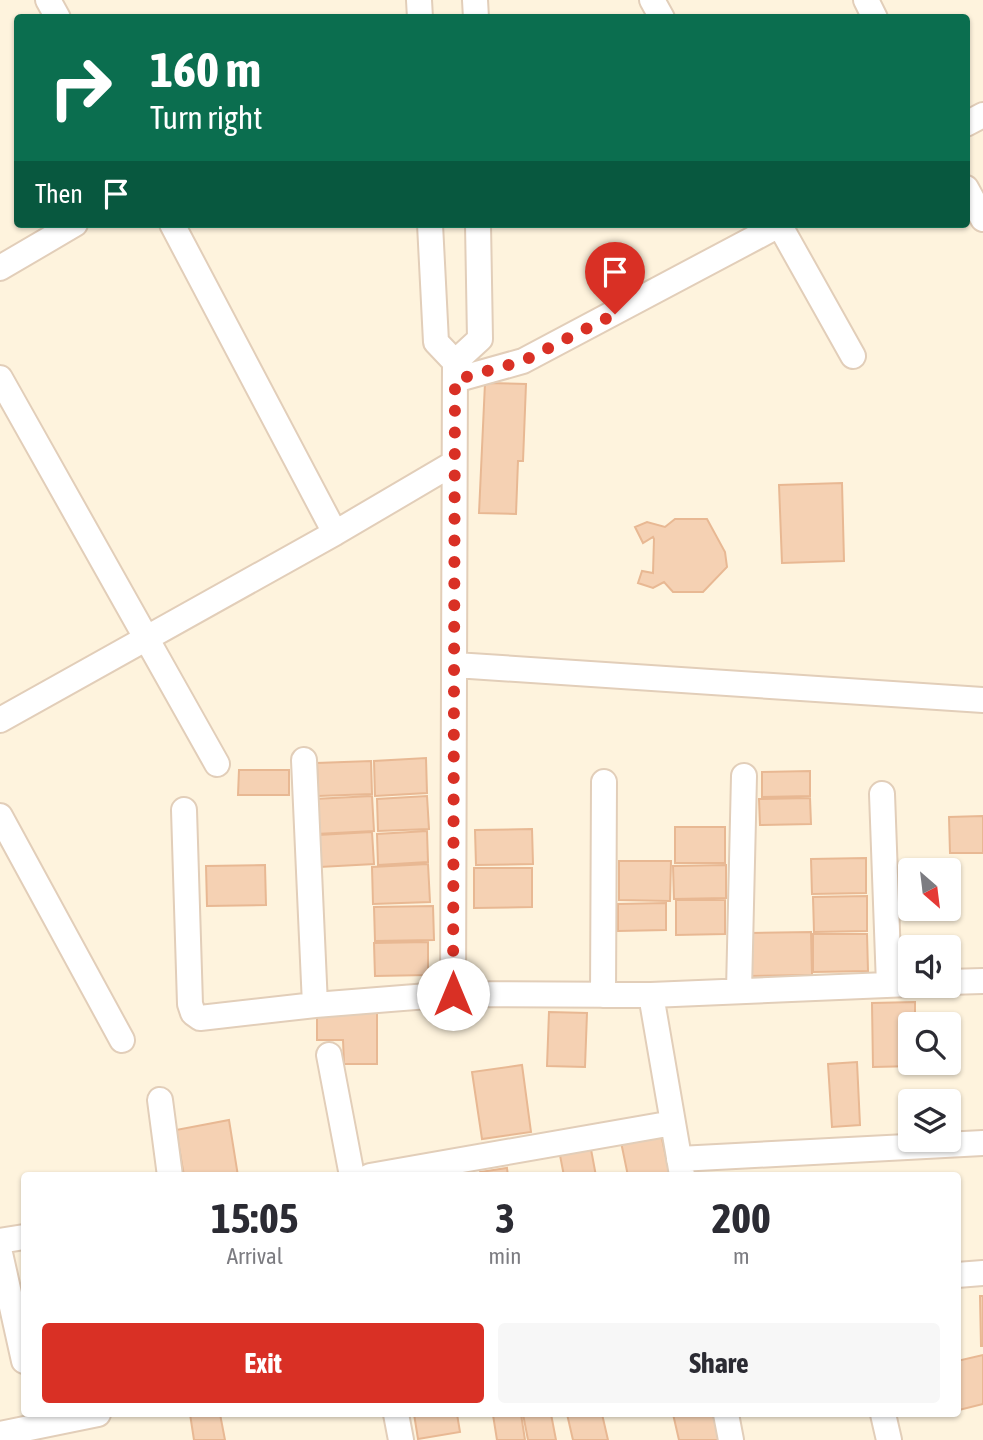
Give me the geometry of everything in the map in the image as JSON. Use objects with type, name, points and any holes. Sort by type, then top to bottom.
[{"type":"street","points":[[970,195],[983,219]]},
{"type":"street","points":[[0,268],[68,228]]},
{"type":"street","points":[[174,228],[335,533]]},
{"type":"street","points":[[430,228],[436,342],[455,371],[453,994]]},
{"type":"street","points":[[455,371],[480,339],[478,228]]},
{"type":"street","points":[[455,371],[523,361],[592,327],[773,228]]},
{"type":"street","points":[[782,228],[853,356]]},
{"type":"street","points":[[0,378],[217,764]]},
{"type":"street","points":[[0,720],[335,533],[454,463]]},
{"type":"street","points":[[455,665],[983,700]]},
{"type":"street","points":[[304,760],[315,1005]]},
{"type":"street","points":[[739,990],[744,776]]},
{"type":"street","points":[[603,995],[604,782]]},
{"type":"street","points":[[882,794],[898,963]]},
{"type":"street","points":[[184,810],[190,1004],[193,1013],[200,1018],[453,994],[651,995],[898,984]]},
{"type":"street","points":[[0,816],[122,1040]]},
{"type":"street","points":[[961,982],[983,981]]},
{"type":"street","points":[[651,995],[680,1168],[983,1143]]},
{"type":"street","points":[[330,1055],[351,1172]]},
{"type":"street","points":[[160,1100],[169,1172]]},
{"type":"street","points":[[393,1172],[673,1123]]},
{"type":"street","points":[[0,1241],[21,1238]]},
{"type":"street","points":[[0,1253],[21,1348]]},
{"type":"street","points":[[961,1275],[983,1273]]},
{"type":"street","points":[[0,1434],[85,1417]]},
{"type":"street","points":[[397,1417],[401,1440]]},
{"type":"street","points":[[727,1417],[731,1440]]},
{"type":"street","points":[[884,1417],[889,1440]]},
{"type":"building","points":[[485,383],[526,384],[523,461],[518,461],[516,514],[479,513]]},
{"type":"building","points":[[842,483],[844,561],[782,563],[779,485]]},
{"type":"building","points":[[675,519],[707,519],[725,552],[727,567],[703,592],[673,592],[664,582],[653,588],[638,583],[642,571],[653,573],[654,539],[653,537],[643,543],[635,527],[647,522],[665,527]]},
{"type":"building","points":[[426,758],[427,793],[375,796],[374,761]]},
{"type":"building","points":[[371,761],[372,794],[318,796],[317,763]]},
{"type":"building","points":[[239,770],[289,770],[289,795],[238,795]]},
{"type":"building","points":[[810,771],[810,796],[762,797],[762,772]]},
{"type":"building","points":[[372,796],[374,831],[316,834],[314,799]]},
{"type":"building","points":[[427,796],[429,829],[378,831],[377,799]]},
{"type":"building","points":[[810,798],[811,824],[760,825],[759,799]]},
{"type":"building","points":[[983,816],[983,853],[950,853],[949,817]]},
{"type":"building","points":[[675,827],[725,827],[725,863],[675,863]]},
{"type":"building","points":[[532,829],[533,864],[476,865],[475,830]]},
{"type":"building","points":[[427,831],[428,862],[378,865],[377,834]]},
{"type":"building","points":[[372,832],[374,864],[320,867],[318,835]]},
{"type":"building","points":[[866,858],[866,893],[812,894],[811,859]]},
{"type":"building","points":[[619,861],[671,861],[670,901],[619,900]]},
{"type":"building","points":[[428,864],[430,902],[373,904],[372,867]]},
{"type":"building","points":[[265,865],[266,905],[207,906],[206,866]]},
{"type":"building","points":[[726,865],[726,898],[674,899],[673,866]]},
{"type":"building","points":[[474,868],[532,868],[532,907],[474,908]]},
{"type":"building","points":[[867,896],[867,931],[814,932],[813,897]]},
{"type":"building","points":[[676,900],[725,900],[725,934],[676,935]]},
{"type":"building","points":[[666,903],[666,930],[618,931],[618,904]]},
{"type":"building","points":[[433,906],[434,940],[375,941],[374,907]]},
{"type":"building","points":[[811,932],[812,975],[750,976],[750,933]]},
{"type":"building","points":[[813,934],[867,934],[868,971],[813,972]]},
{"type":"building","points":[[428,942],[428,975],[375,976],[374,943]]},
{"type":"building","points":[[915,1002],[915,1012],[898,1012],[898,1066],[873,1067],[872,1003]]},
{"type":"building","points":[[317,1009],[377,1009],[377,1064],[344,1064],[343,1040],[317,1040]]},
{"type":"building","points":[[549,1012],[587,1013],[585,1067],[547,1066]]},
{"type":"building","points":[[857,1062],[860,1125],[832,1127],[828,1064]]},
{"type":"building","points":[[522,1065],[531,1132],[482,1139],[472,1072]]},
{"type":"building","points":[[229,1120],[237,1172],[183,1172],[176,1130]]},
{"type":"building","points":[[661,1134],[669,1172],[627,1172],[621,1142]]},
{"type":"building","points":[[590,1144],[595,1172],[563,1172],[559,1150]]},
{"type":"building","points":[[507,1168],[508,1172],[480,1172]]},
{"type":"building","points":[[980,1296],[983,1296],[983,1346],[981,1346]]},
{"type":"building","points":[[983,1355],[983,1404],[961,1410],[961,1360]]},
{"type":"building","points":[[190,1417],[221,1417],[225,1440],[194,1440]]},
{"type":"building","points":[[414,1417],[458,1417],[460,1432],[418,1439]]},
{"type":"building","points":[[493,1417],[521,1417],[525,1440],[497,1440]]},
{"type":"building","points":[[524,1417],[552,1417],[556,1440],[528,1440]]},
{"type":"building","points":[[568,1417],[603,1417],[608,1440],[573,1440]]},
{"type":"building","points":[[674,1417],[714,1417],[719,1440],[679,1440]]},
{"type":"route","points":[[453,994],[455,380],[523,361],[615,314]]}]
